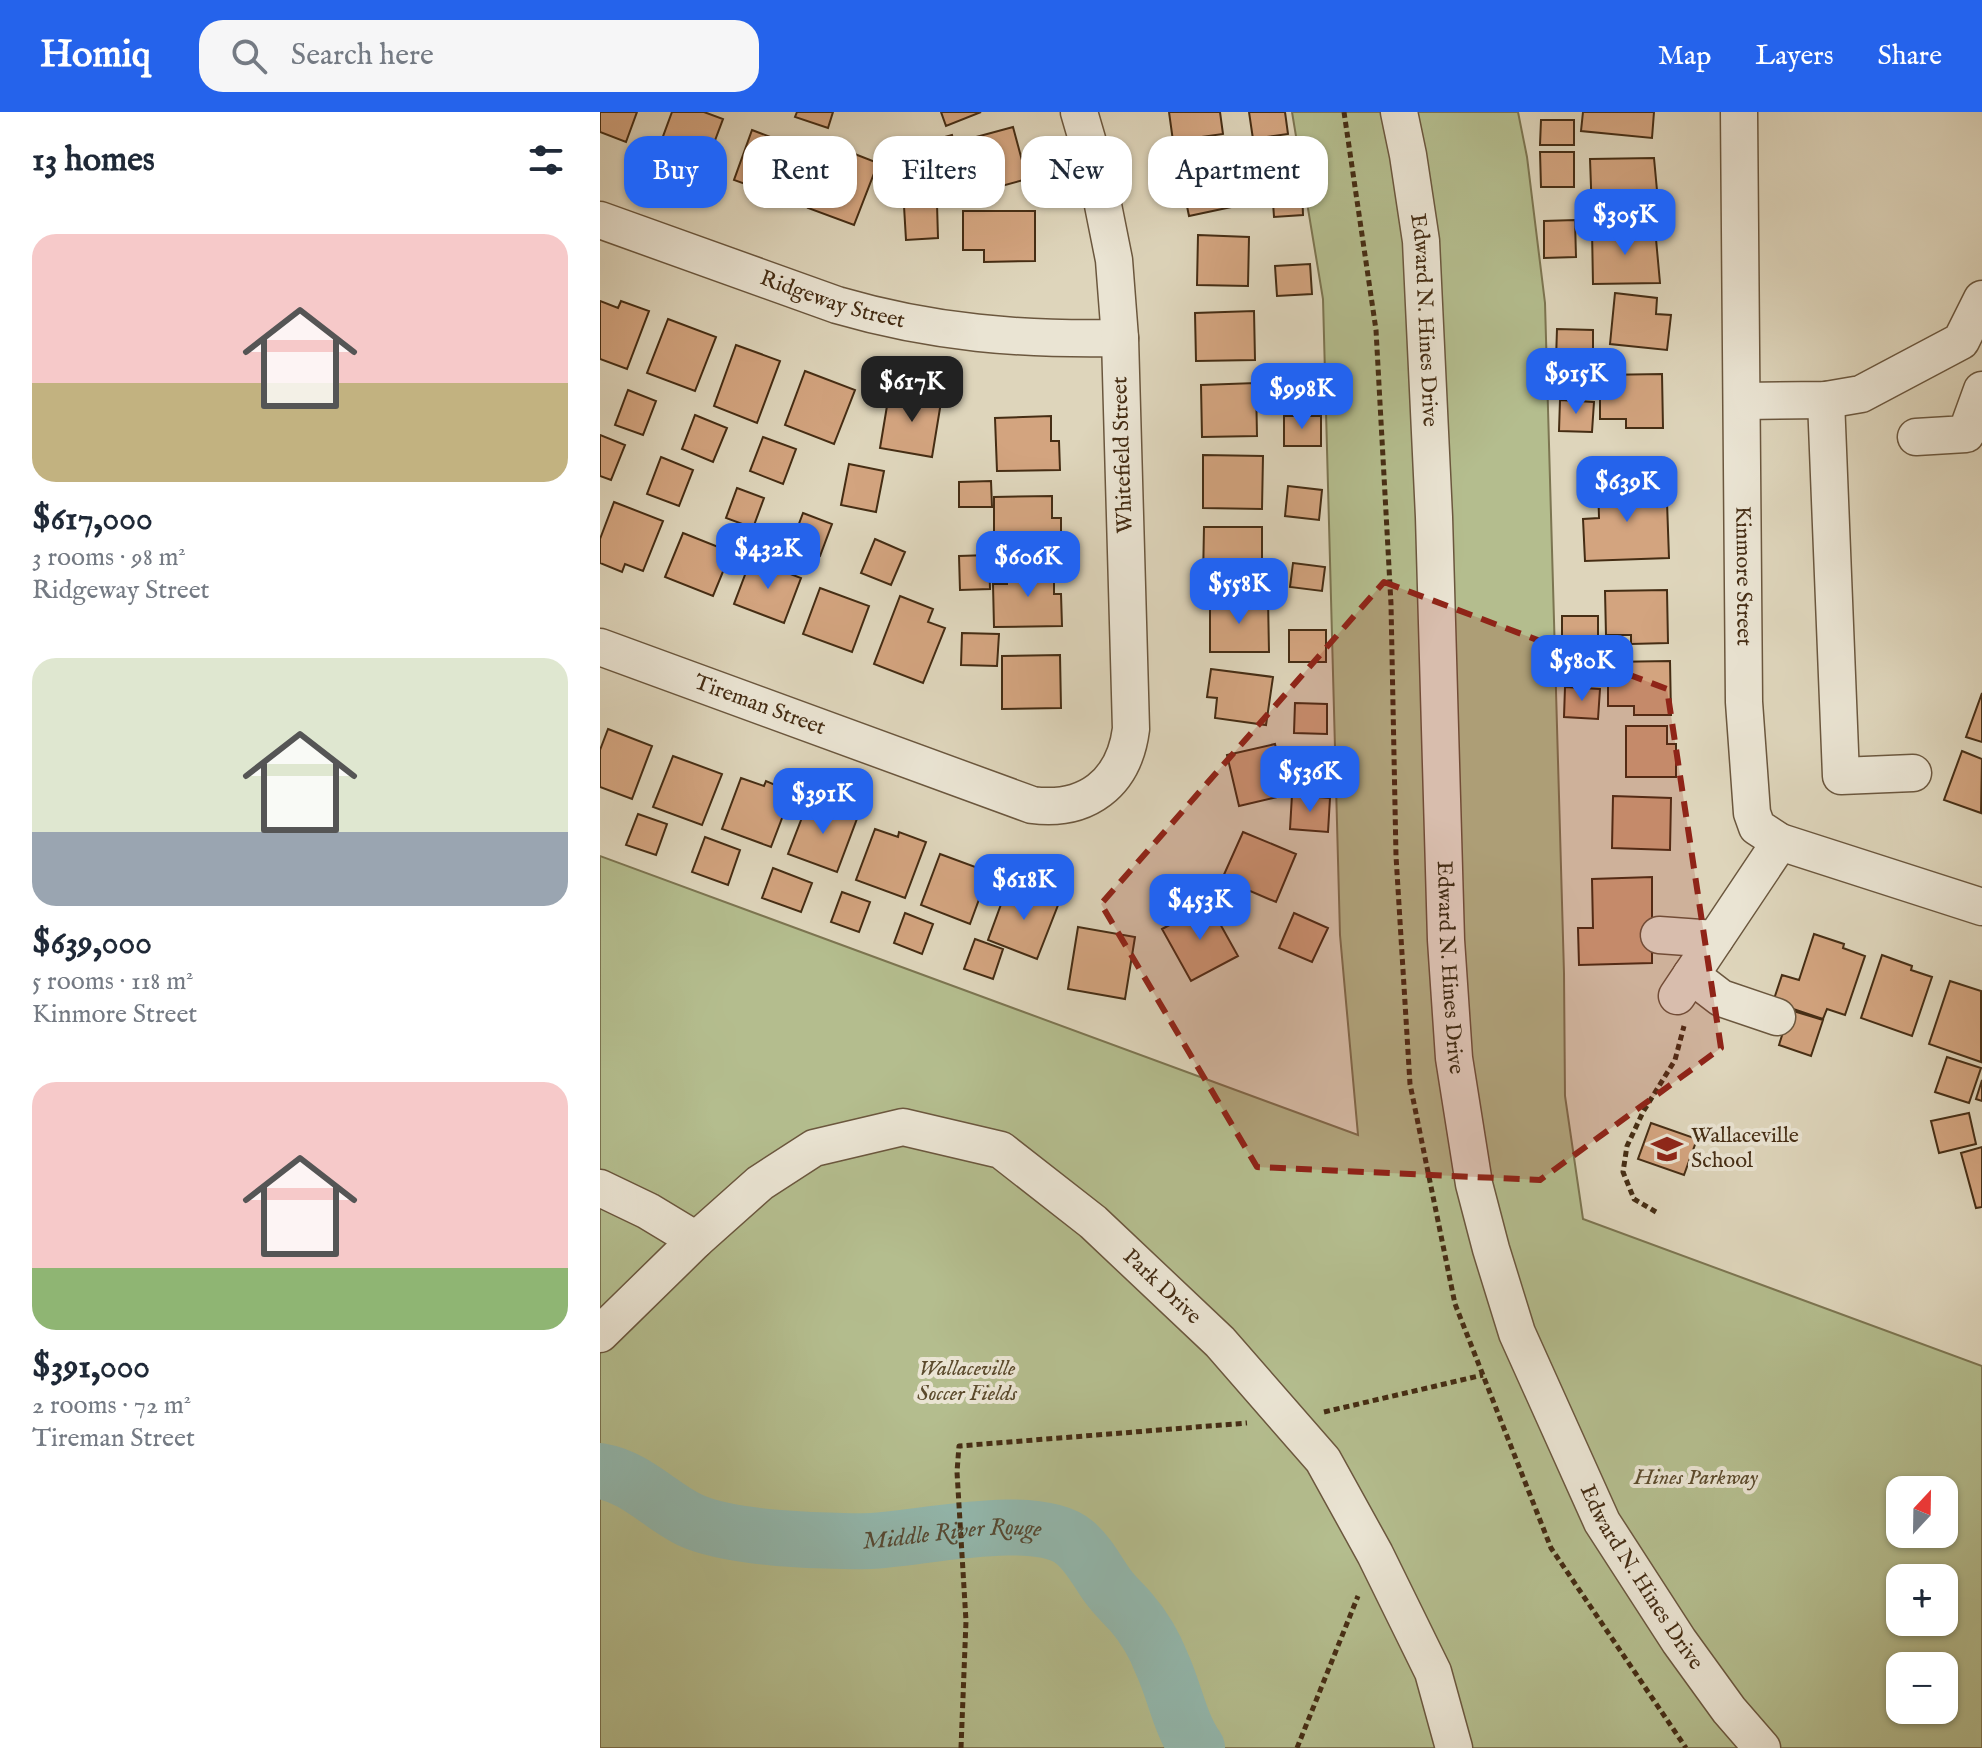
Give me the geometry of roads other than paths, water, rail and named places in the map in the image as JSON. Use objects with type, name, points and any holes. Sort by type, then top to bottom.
[{"type":"street","name":"Whitefield Street","points":[[1079,112],[1096,170],[1114,260],[1120,338],[1131,729],[1123,761],[1115,775],[1099,791]]},
{"type":"street","name":"Edward N. Hines Drive","points":[[1399,112],[1421,241],[1434,517],[1446,940],[1454,1058],[1474,1184],[1517,1333],[1602,1522],[1679,1641],[1729,1710],[1762,1748]]},
{"type":"street","name":"Kinmore Street","points":[[1739,112],[1744,702],[1752,813],[1757,827],[1780,842]]},
{"type":"street","name":"Ridgeway Street","points":[[600,220],[870,315],[988,336],[1056,340],[1120,338]]},
{"type":"street","points":[[1742,401],[1826,400],[1861,394],[1961,341],[1982,299]]},
{"type":"street","points":[[1916,437],[1966,434],[1982,390]]},
{"type":"street","points":[[1826,400],[1841,776],[1913,773]]},
{"type":"street","name":"Tireman Street","points":[[600,647],[1032,805],[1065,806],[1086,800],[1099,791]]},
{"type":"street","points":[[1777,1017],[1684,985],[1780,842],[1982,907]]},
{"type":"street","points":[[1659,935],[1715,939]]},
{"type":"street","name":"Park Drive","points":[[600,1334],[696,1240],[760,1183],[814,1148],[903,1127],[1001,1150],[1093,1222],[1220,1342],[1323,1460],[1375,1554],[1433,1672],[1454,1748]]},
{"type":"street","points":[[600,1188],[648,1211],[696,1240]]},
{"type":"waterway","name":"Middle River Rouge","points":[[600,1471],[625,1479],[690,1520],[753,1535],[804,1540],[871,1541],[976,1529],[1033,1528],[1056,1533],[1084,1551],[1110,1589],[1145,1630],[1197,1748]]},
{"type":"place","name":"Wallaceville School","points":[[1667,1149]]},
{"type":"park label","name":"Wallaceville Soccer Fields","points":[[967,1382]]},
{"type":"park label","name":"Hines Parkway","points":[[1696,1478]]}]
